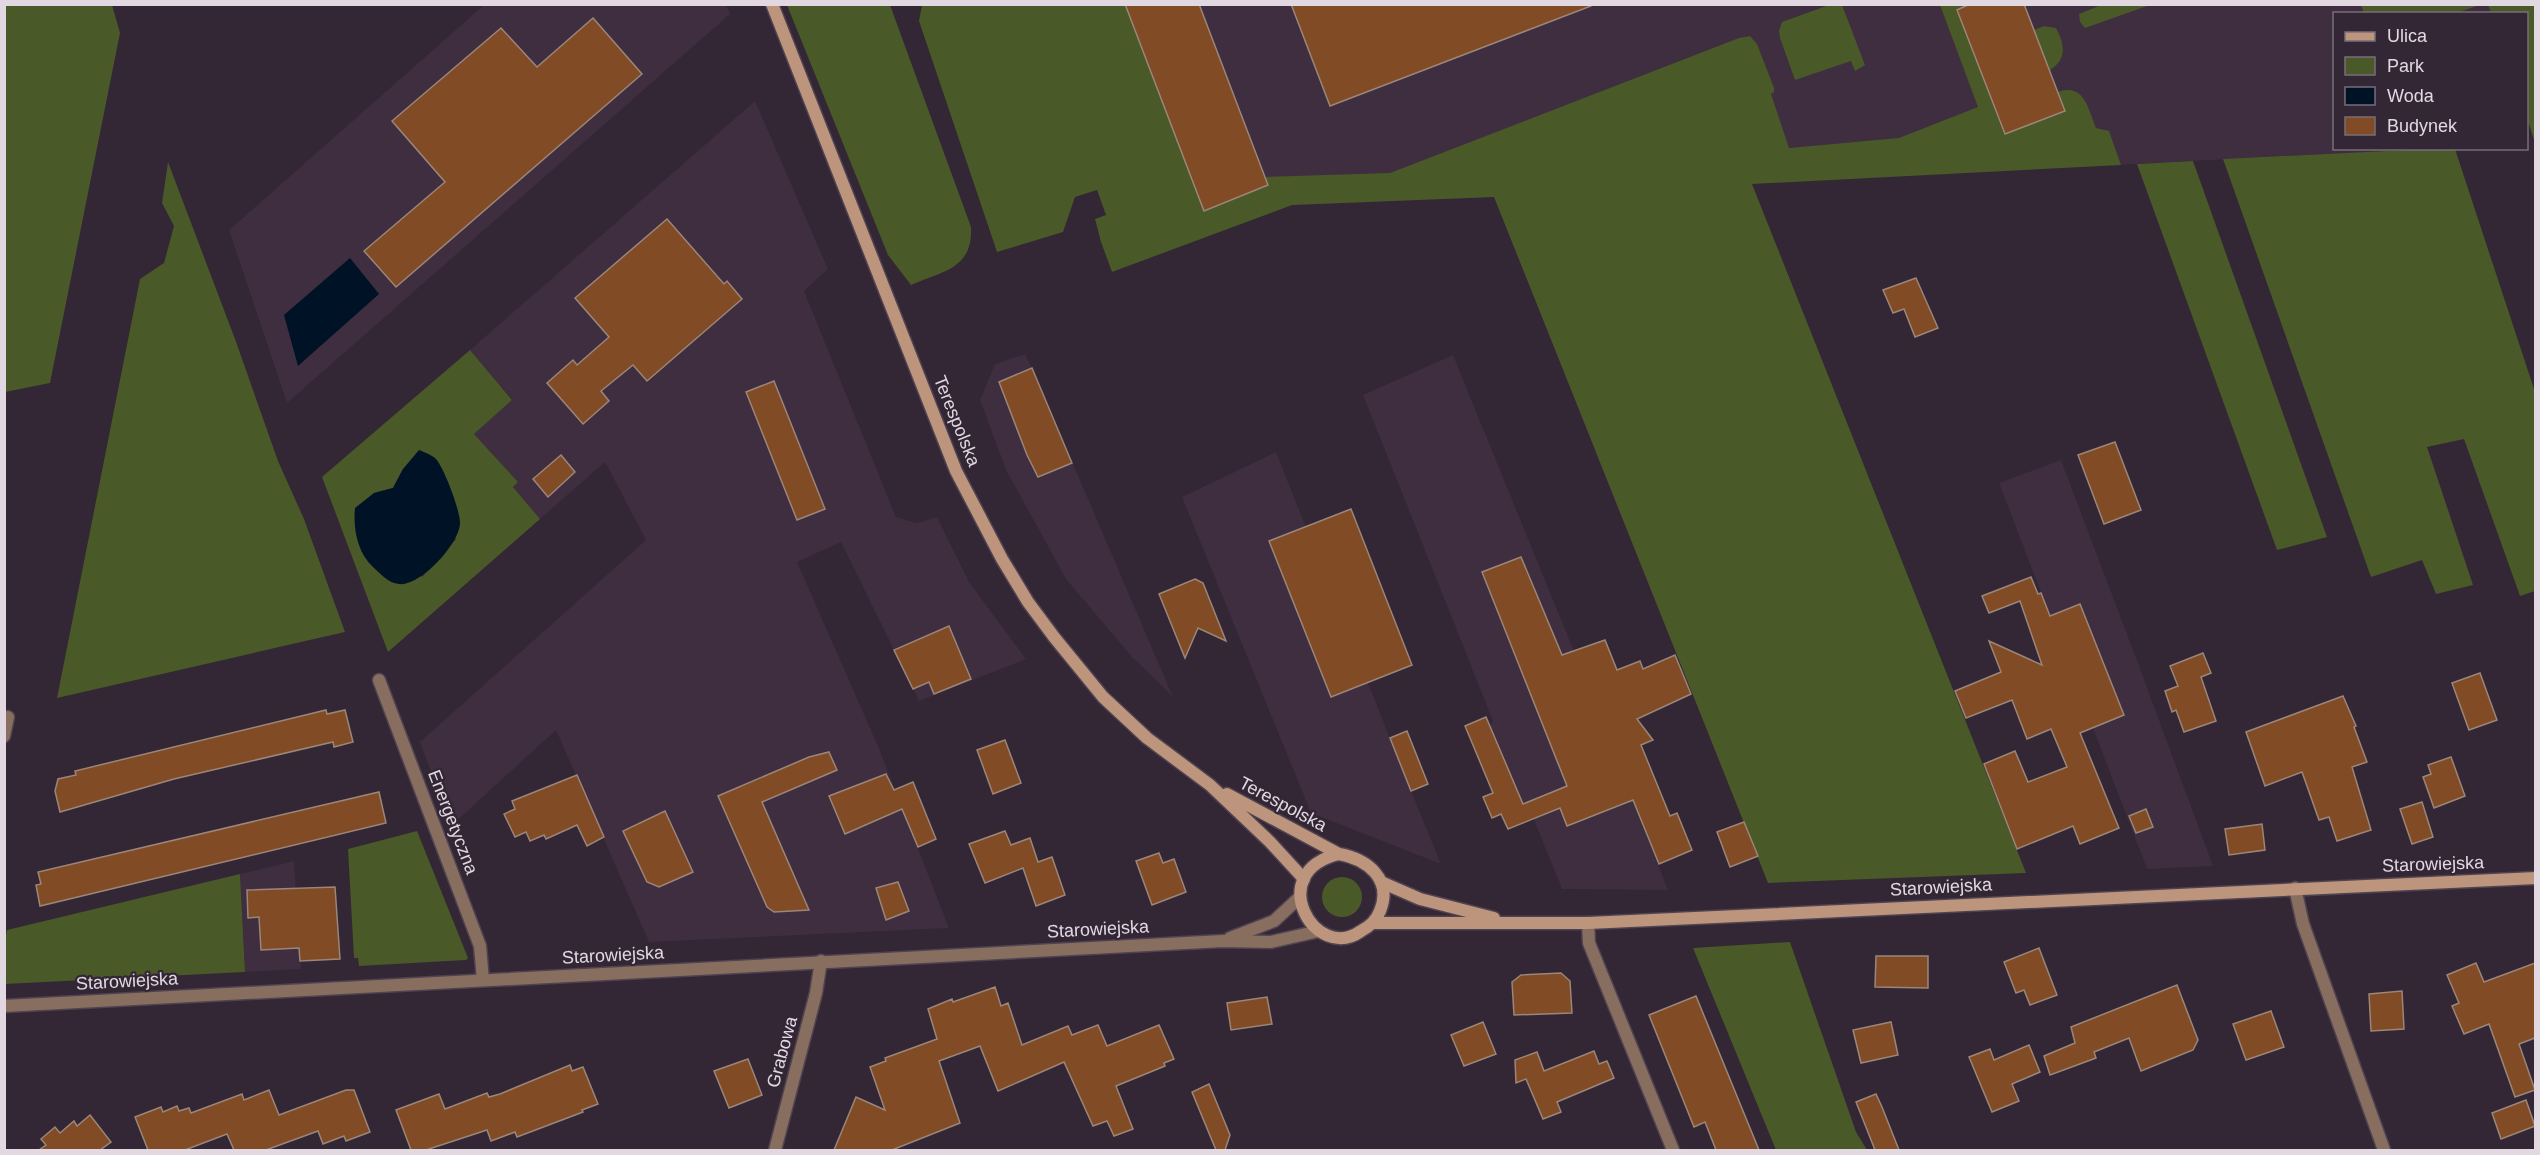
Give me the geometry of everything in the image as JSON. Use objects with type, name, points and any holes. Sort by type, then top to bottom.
[{"type":"street","name":"Terespolska","points":[[772,4],[956,471],[1002,559],[1054,637],[1103,697],[1148,738],[1210,785],[1270,842],[1304,879]]},
{"type":"street","name":"Energetyczna","points":[[379,680],[480,946],[483,980]]},
{"type":"street","points":[[4,736],[8,717]]},
{"type":"street","name":"Terespolska","points":[[1210,785],[1339,854]]},
{"type":"street","points":[[1339,854],[1356,857],[1374,870],[1381,882],[1383,895],[1381,907],[1373,923],[1358,934],[1348,937],[1337,937],[1319,931],[1305,916],[1300,897],[1304,879],[1315,863],[1339,854]]},
{"type":"street","name":"Starowiejska","points":[[1373,923],[1588,922],[2535,878]]},
{"type":"street","name":"Starowiejska","points":[[1381,882],[1420,899],[1510,922]]},
{"type":"street","points":[[2295,888],[2303,924],[2385,1150]]},
{"type":"street","name":"Starowiejska","points":[[1223,941],[1274,921],[1300,897]]},
{"type":"street","points":[[1588,922],[1588,943],[1673,1150]]},
{"type":"street","name":"Starowiejska","points":[[4,1006],[821,961],[1223,941],[1271,942],[1319,931]]},
{"type":"street","name":"Grabowa","points":[[775,1150],[816,993],[821,961]]},
{"type":"shaded area","points":[[2488,4],[2491,12],[2333,12],[2333,150],[2407,150],[1494,197],[1292,205],[1178,247],[1084,5]]},
{"type":"shaded area","points":[[484,5],[726,5],[730,14],[287,403],[229,230]]},
{"type":"shaded area","points":[[755,101],[828,269],[804,291],[896,517],[917,523],[937,517],[969,582],[1026,659],[919,701],[841,542],[797,562],[878,746],[949,928],[649,942],[556,730],[451,826],[420,742],[646,540],[605,462],[540,519],[513,487],[518,482],[474,434],[512,399],[470,350]]},
{"type":"shaded area","points":[[1025,354],[1173,697],[1131,656],[1066,579],[1006,470],[980,400],[995,364]]},
{"type":"shaded area","points":[[1453,355],[1587,683],[1668,890],[1562,889],[1534,820],[1530,820],[1490,726],[1493,721],[1363,395]]},
{"type":"shaded area","points":[[1276,452],[1441,864],[1311,813],[1182,497]]},
{"type":"shaded area","points":[[2061,460],[2213,866],[2147,869],[1999,483]]},
{"type":"shaded area","points":[[294,861],[301,969],[245,972],[240,874]]},
{"type":"green space","points":[[4,5],[112,5],[120,33],[50,383],[5,392]]},
{"type":"green space","points":[[787,5],[890,5],[971,227],[967,252],[961,260],[945,272],[911,285],[888,255]]},
{"type":"green space","points":[[922,5],[1125,5],[1268,185],[1265,177],[1390,173],[1739,38],[1750,36],[1757,44],[1774,88],[1771,94],[1789,148],[1899,138],[1978,107],[1940,5],[1970,5],[1957,10],[2004,134],[2065,112],[2058,92],[2074,91],[2084,99],[2096,128],[2109,131],[2121,165],[1752,184],[2026,873],[1768,883],[1494,197],[1292,205],[1112,272],[1095,219],[1106,215],[1097,190],[1075,197],[1063,232],[997,252],[919,21]]},
{"type":"green space","points":[[1829,5],[1842,5],[1865,65],[1855,71],[1851,61],[1795,80],[1780,38],[1779,31],[1782,22]]},
{"type":"green space","points":[[2101,5],[2150,5],[2085,28],[2080,22],[2079,14]]},
{"type":"green space","points":[[2361,5],[2480,5],[2459,12],[2364,12]]},
{"type":"green space","points":[[2488,5],[2535,5],[2535,143],[2528,121],[2528,12],[2491,12]]},
{"type":"green space","points":[[2044,26],[2056,28],[2063,46],[2062,56],[2056,66],[2050,70],[2034,30]]},
{"type":"green space","points":[[2406,150],[2455,150],[2535,392],[2535,591],[2520,596],[2464,439],[2427,447],[2473,585],[2436,594],[2422,560],[2371,577],[2223,159]]},
{"type":"green space","points":[[2193,161],[2327,537],[2277,550],[2137,164]]},
{"type":"green space","points":[[168,162],[278,461],[304,519],[345,632],[57,698],[140,279],[164,263],[174,226],[162,203]]},
{"type":"green space","points":[[470,350],[512,400],[474,434],[518,482],[513,487],[540,519],[388,652],[322,477]],"holes":[[[403,469],[456,539],[422,577],[374,493],[393,488]]]},
{"type":"green space","points":[[417,831],[468,958],[466,960],[359,966],[358,958],[354,958],[348,849]]},
{"type":"green space","points":[[240,874],[245,972],[5,984],[4,943],[7,930]]},
{"type":"green space","points":[[1342,877],[1356,883],[1362,897],[1356,911],[1342,917],[1328,911],[1322,897],[1328,883]]},
{"type":"green space","points":[[1790,942],[1856,1132],[1867,1150],[1776,1150],[1693,948]]},
{"type":"water","points":[[350,258],[379,294],[298,366],[284,315]]},
{"type":"water","points":[[419,450],[432,456],[439,464],[455,499],[460,523],[446,552],[428,571],[417,579],[399,584],[385,578],[363,554],[356,532],[355,508],[374,493],[393,488],[403,469]]},
{"type":"building","points":[[1125,4],[1199,4],[1268,185],[1204,211]]},
{"type":"building","points":[[1291,4],[1591,4],[1591,6],[1330,106]]},
{"type":"building","points":[[1970,4],[2024,4],[2065,111],[2005,134],[1957,10]]},
{"type":"building","points":[[593,18],[642,74],[396,287],[364,251],[445,182],[392,121],[501,28],[537,67]]},
{"type":"building","points":[[667,219],[724,284],[727,281],[742,299],[647,381],[633,365],[601,391],[609,401],[583,424],[547,383],[573,360],[577,365],[609,337],[575,298]]},
{"type":"building","points":[[1916,278],[1938,328],[1915,337],[1904,309],[1893,313],[1883,290]]},
{"type":"building","points":[[1032,368],[1072,463],[1038,477],[1027,455],[999,382]]},
{"type":"building","points":[[774,381],[825,509],[797,520],[746,392]]},
{"type":"building","points":[[2115,442],[2141,510],[2104,524],[2078,455]]},
{"type":"building","points":[[561,455],[575,472],[548,497],[533,479]]},
{"type":"building","points":[[1351,509],[1412,665],[1331,697],[1269,541]]},
{"type":"building","points":[[1521,557],[1562,655],[1605,640],[1617,670],[1640,661],[1643,669],[1675,655],[1691,694],[1637,719],[1653,740],[1641,745],[1670,816],[1677,813],[1692,850],[1659,864],[1633,800],[1567,826],[1560,808],[1508,829],[1501,814],[1492,818],[1483,797],[1493,793],[1465,726],[1486,717],[1523,804],[1567,786],[1482,572]]},
{"type":"building","points":[[2031,577],[2038,594],[2041,593],[2050,616],[2080,604],[2124,715],[2080,733],[2119,828],[2080,844],[2073,826],[2017,849],[1984,764],[2015,751],[2028,782],[2067,767],[2051,729],[2027,739],[2012,700],[1966,718],[1955,691],[2001,672],[1989,641],[2042,665],[2020,601],[1989,613],[1982,596]]},
{"type":"building","points":[[1195,579],[1203,583],[1226,641],[1198,628],[1185,658],[1159,594]]},
{"type":"building","points":[[949,626],[971,679],[934,694],[929,682],[913,689],[894,650]]},
{"type":"building","points":[[2203,653],[2211,673],[2201,677],[2216,721],[2184,732],[2176,710],[2172,712],[2165,691],[2178,686],[2170,666]]},
{"type":"building","points":[[2480,673],[2497,720],[2469,730],[2452,683]]},
{"type":"building","points":[[2343,696],[2356,726],[2354,727],[2367,762],[2352,767],[2371,830],[2337,841],[2329,817],[2319,820],[2302,772],[2265,786],[2246,732]]},
{"type":"building","points":[[326,710],[327,714],[345,710],[353,742],[334,747],[333,742],[174,779],[60,812],[55,791],[58,779],[76,775],[75,771]]},
{"type":"building","points":[[1407,731],[1428,784],[1411,791],[1390,738]]},
{"type":"building","points":[[1005,740],[1021,783],[993,794],[977,750]]},
{"type":"building","points":[[829,752],[837,770],[762,802],[809,910],[774,912],[767,907],[718,796],[809,757]]},
{"type":"building","points":[[2451,757],[2465,796],[2434,808],[2423,777],[2431,774],[2428,765]]},
{"type":"building","points":[[886,774],[894,790],[913,782],[936,839],[918,847],[902,809],[845,834],[829,796]]},
{"type":"building","points":[[577,775],[604,837],[587,846],[577,825],[546,839],[544,835],[530,841],[526,832],[515,837],[504,814],[515,809],[512,801]]},
{"type":"building","points":[[379,792],[386,823],[40,906],[36,885],[41,884],[38,872]]},
{"type":"building","points":[[2422,802],[2433,837],[2412,844],[2400,809]]},
{"type":"building","points":[[2146,809],[2153,827],[2136,833],[2129,816]]},
{"type":"building","points":[[665,811],[693,872],[659,887],[647,882],[623,831]]},
{"type":"building","points":[[1744,822],[1758,856],[1730,867],[1717,832]]},
{"type":"building","points":[[2262,824],[2265,850],[2229,855],[2225,829]]},
{"type":"building","points":[[1005,831],[1011,845],[1030,838],[1038,862],[1052,857],[1065,895],[1036,906],[1023,868],[985,883],[969,844]]},
{"type":"building","points":[[1159,853],[1163,863],[1174,859],[1186,892],[1152,905],[1136,861]]},
{"type":"building","points":[[898,882],[909,911],[886,920],[876,888]]},
{"type":"building","points":[[335,887],[340,959],[300,961],[299,948],[261,950],[259,917],[248,918],[247,890]]},
{"type":"building","points":[[2039,948],[2057,995],[2030,1005],[2024,990],[2016,993],[2004,962]]},
{"type":"building","points":[[1876,956],[1928,956],[1928,988],[1875,987]]},
{"type":"building","points":[[2476,963],[2484,982],[2535,963],[2535,1038],[2519,1044],[2535,1090],[2515,1097],[2489,1024],[2464,1034],[2452,1006],[2459,1003],[2447,975]]},
{"type":"building","points":[[1561,973],[1570,981],[1572,1013],[1514,1015],[1512,982],[1521,975]]},
{"type":"building","points":[[2177,985],[2198,1040],[2193,1050],[2141,1071],[2129,1038],[2094,1052],[2096,1058],[2050,1075],[2044,1056],[2075,1043],[2071,1027]]},
{"type":"building","points":[[995,987],[1001,1006],[1008,1003],[1022,1045],[1068,1026],[1072,1035],[1098,1025],[1107,1046],[1159,1025],[1174,1059],[1164,1063],[1165,1066],[1116,1086],[1133,1129],[1114,1136],[1107,1121],[1093,1126],[1064,1062],[998,1091],[980,1046],[939,1061],[960,1123],[892,1150],[834,1150],[856,1097],[885,1110],[870,1067],[886,1061],[885,1058],[937,1039],[928,1009],[952,999],[953,1002]]},
{"type":"building","points":[[2402,991],[2404,1029],[2371,1031],[2369,994]]},
{"type":"building","points":[[1696,996],[1759,1150],[1716,1150],[1705,1122],[1694,1127],[1649,1015]]},
{"type":"building","points":[[1267,997],[1272,1024],[1231,1030],[1227,1003]]},
{"type":"building","points":[[2271,1011],[2284,1047],[2246,1060],[2233,1024]]},
{"type":"building","points":[[1483,1022],[1496,1054],[1464,1066],[1451,1035]]},
{"type":"building","points":[[1891,1022],[1898,1055],[1861,1063],[1853,1030]]},
{"type":"building","points":[[2029,1045],[2040,1072],[2012,1084],[2019,1101],[1992,1112],[1969,1057],[1990,1049],[1994,1060]]},
{"type":"building","points":[[1594,1051],[1599,1064],[1607,1061],[1614,1078],[1557,1102],[1561,1112],[1543,1119],[1526,1079],[1516,1083],[1515,1060],[1537,1052],[1544,1071]]},
{"type":"building","points":[[748,1059],[762,1095],[729,1108],[714,1071]]},
{"type":"building","points":[[570,1065],[572,1071],[583,1067],[598,1104],[517,1137],[515,1132],[491,1141],[487,1130],[426,1150],[411,1150],[396,1110],[439,1094],[445,1109],[487,1093],[489,1097],[500,1094]]},
{"type":"building","points":[[1209,1084],[1230,1135],[1225,1150],[1216,1150],[1192,1092]]},
{"type":"building","points":[[269,1090],[279,1115],[346,1090],[354,1090],[370,1132],[346,1141],[344,1136],[323,1144],[318,1131],[266,1150],[234,1150],[227,1134],[185,1150],[148,1150],[135,1117],[161,1107],[163,1112],[177,1106],[179,1111],[189,1108],[191,1113],[242,1094],[244,1100]]},
{"type":"building","points":[[1876,1094],[1899,1150],[1875,1150],[1856,1102]]},
{"type":"building","points":[[2526,1100],[2535,1126],[2501,1139],[2492,1113]]},
{"type":"building","points":[[90,1115],[111,1142],[100,1150],[39,1150],[46,1145],[41,1139],[55,1127],[60,1133],[74,1121],[77,1126]]}]
